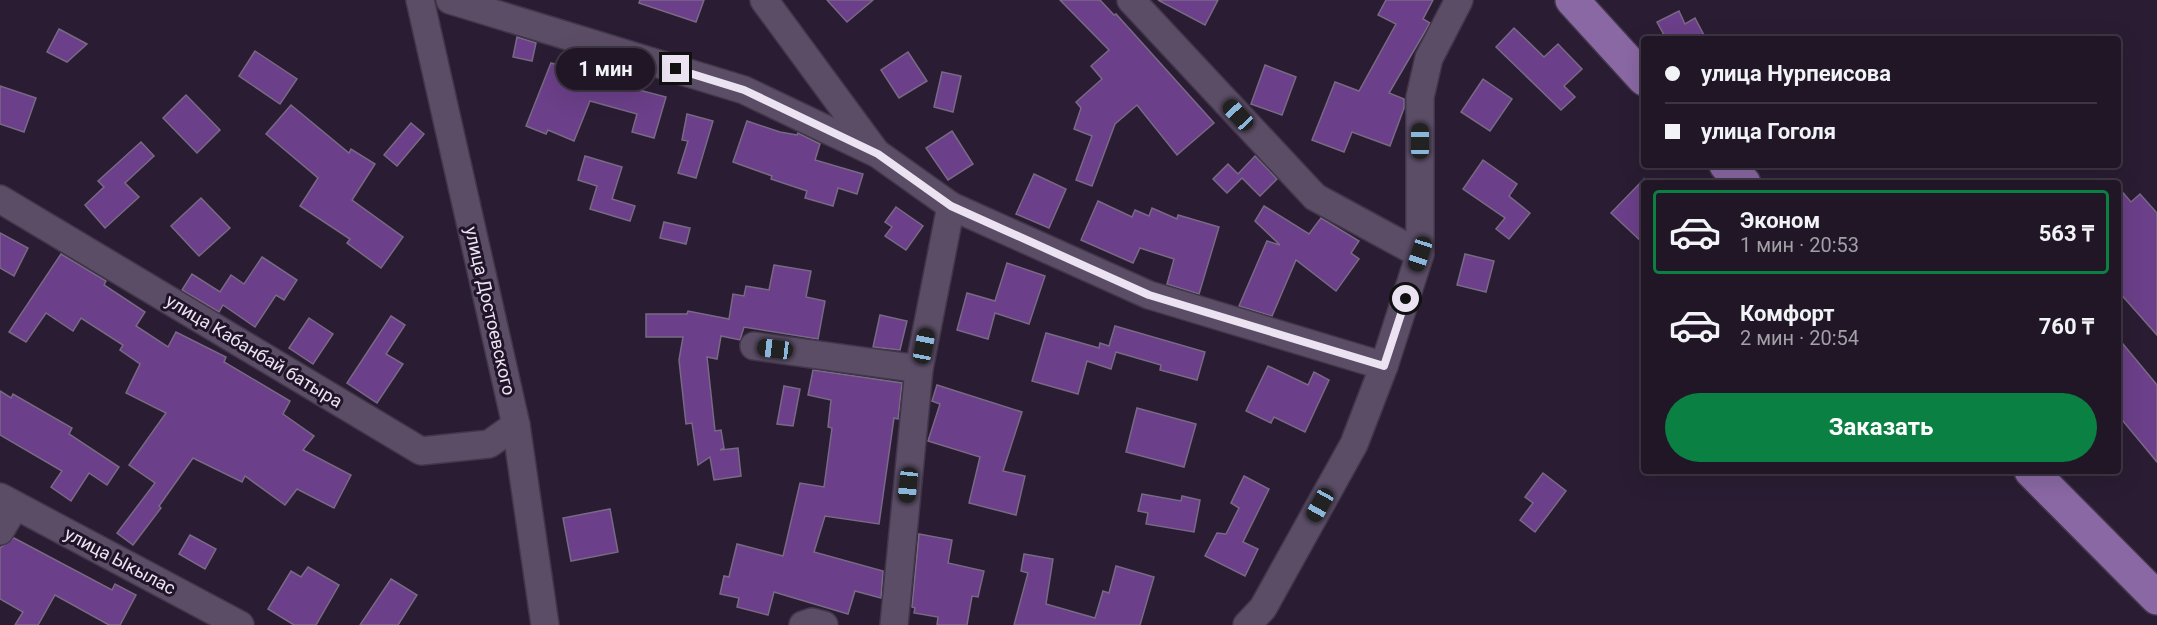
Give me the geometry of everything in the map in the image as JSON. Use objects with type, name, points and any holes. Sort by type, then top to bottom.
[{"type":"main road","points":[[1572,0],[1641,76]]},
{"type":"main road","points":[[1729,168],[1741,180]]},
{"type":"main road","points":[[2034,474],[2157,598]]},
{"type":"street","name":"улица Достоевского","points":[[420,0],[516,425],[545,625]]},
{"type":"street","points":[[450,0],[744,90],[878,154],[951,206],[1149,295],[1384,366]]},
{"type":"street","points":[[764,0],[878,154]]},
{"type":"street","points":[[1131,0],[1315,197],[1420,254]]},
{"type":"street","points":[[1247,625],[1263,608],[1354,444],[1384,366],[1420,254],[1420,97],[1429,58],[1459,0]]},
{"type":"street","name":"улица Кабанбай батыра","points":[[0,199],[421,451],[489,444],[516,425]]},
{"type":"street","points":[[894,625],[919,369],[951,206]]},
{"type":"street","points":[[754,346],[919,369]]},
{"type":"street","points":[[0,531],[8,502]]},
{"type":"street","name":"улица Ыкылас","points":[[8,502],[240,625]]},
{"type":"street","points":[[803,625],[812,622],[824,625]]},
{"type":"building","points":[[640,0],[704,0],[696,22],[639,3]]},
{"type":"building","points":[[827,0],[873,0],[847,22]]},
{"type":"building","points":[[1060,0],[1100,0],[1114,15],[1116,14],[1214,123],[1177,155],[1137,105],[1115,124],[1092,186],[1076,180],[1092,136],[1074,129],[1081,108],[1076,102],[1102,79],[1091,66],[1109,50]]},
{"type":"building","points":[[1158,0],[1218,0],[1205,25]]},
{"type":"building","points":[[1386,0],[1433,0],[1423,19],[1430,23],[1389,93],[1404,99],[1404,108],[1390,146],[1352,132],[1344,152],[1312,140],[1335,82],[1359,91],[1396,24],[1378,15]]},
{"type":"building","points":[[1679,11],[1685,24],[1695,18],[1704,36],[1662,36],[1664,35],[1657,22]]},
{"type":"building","points":[[1514,28],[1544,57],[1558,44],[1582,69],[1564,86],[1575,97],[1561,110],[1496,47]]},
{"type":"building","points":[[59,29],[87,44],[67,62],[47,52]]},
{"type":"building","points":[[517,37],[536,43],[532,61],[513,57]]},
{"type":"building","points":[[255,51],[297,79],[280,104],[239,76]]},
{"type":"building","points":[[908,52],[927,81],[899,98],[881,70]]},
{"type":"building","points":[[551,63],[640,86],[639,90],[666,97],[654,138],[632,132],[637,114],[590,101],[574,141],[548,130],[546,134],[526,126]]},
{"type":"building","points":[[1265,65],[1296,77],[1282,115],[1251,104]]},
{"type":"building","points":[[942,72],[961,76],[953,112],[934,107]]},
{"type":"building","points":[[1483,79],[1512,99],[1490,131],[1461,112]]},
{"type":"building","points":[[0,86],[36,98],[24,132],[0,124]]},
{"type":"building","points":[[186,95],[220,130],[197,153],[163,118]]},
{"type":"building","points":[[291,105],[349,153],[351,149],[375,164],[352,200],[403,237],[381,268],[347,243],[350,239],[300,206],[318,178],[266,134]]},
{"type":"building","points":[[687,114],[713,121],[696,178],[678,173],[688,141],[682,140]]},
{"type":"building","points":[[747,121],[780,132],[797,135],[798,133],[820,144],[815,160],[863,174],[857,194],[838,188],[833,206],[805,198],[807,191],[771,179],[772,176],[733,162]]},
{"type":"building","points":[[411,123],[424,134],[397,166],[384,155]]},
{"type":"building","points":[[952,131],[973,164],[948,180],[926,148]]},
{"type":"building","points":[[141,142],[154,156],[125,183],[139,197],[105,228],[85,205],[104,187],[98,181]]},
{"type":"building","points":[[585,156],[622,167],[612,199],[635,206],[630,221],[590,209],[597,186],[578,180]]},
{"type":"building","points":[[1255,156],[1277,179],[1260,196],[1242,178],[1227,193],[1213,179],[1228,164],[1238,174]]},
{"type":"building","points":[[1483,160],[1517,184],[1509,196],[1530,213],[1509,239],[1496,229],[1505,218],[1463,189]]},
{"type":"building","points":[[1034,174],[1066,189],[1049,228],[1016,214]]},
{"type":"building","points":[[1641,182],[1641,241],[1611,213]]},
{"type":"building","points":[[2121,190],[2131,202],[2140,194],[2157,213],[2157,335],[2121,294]]},
{"type":"building","points":[[201,198],[230,228],[199,256],[171,226]]},
{"type":"building","points":[[1098,201],[1132,217],[1135,210],[1149,216],[1152,208],[1177,219],[1178,215],[1219,227],[1199,294],[1167,284],[1174,259],[1140,248],[1133,263],[1081,240]]},
{"type":"building","points":[[1264,206],[1309,234],[1321,218],[1359,241],[1351,253],[1359,259],[1336,291],[1296,260],[1272,316],[1239,306],[1267,241],[1280,245],[1255,221]]},
{"type":"building","points":[[896,207],[923,226],[906,250],[885,236],[892,227],[885,222]]},
{"type":"building","points":[[664,222],[690,228],[686,244],[660,238]]},
{"type":"building","points":[[0,233],[28,248],[14,276],[0,268]]},
{"type":"building","points":[[61,254],[106,281],[104,285],[145,312],[136,326],[168,347],[176,332],[226,357],[224,362],[290,401],[283,414],[314,436],[303,450],[351,475],[334,508],[297,489],[285,505],[245,476],[242,482],[193,458],[159,506],[161,508],[133,545],[117,533],[155,483],[129,465],[166,413],[126,393],[140,364],[120,350],[123,345],[81,318],[73,331],[46,313],[26,342],[9,332]]},
{"type":"building","points":[[1465,254],[1494,261],[1486,292],[1457,285]]},
{"type":"building","points":[[262,257],[297,280],[284,300],[276,295],[255,327],[223,305],[219,312],[182,290],[192,274],[220,292],[231,275],[244,284]]},
{"type":"building","points":[[1007,263],[1045,276],[1029,324],[995,313],[988,339],[957,330],[967,293],[995,301]]},
{"type":"building","points":[[774,265],[811,271],[806,297],[825,301],[818,339],[744,327],[740,340],[721,336],[717,359],[707,357],[715,431],[721,430],[724,448],[720,450],[738,448],[741,476],[714,480],[710,457],[698,465],[692,423],[686,424],[679,360],[683,337],[646,337],[646,314],[687,314],[688,311],[729,319],[733,294],[744,296],[746,286],[769,290]]},
{"type":"building","points":[[880,315],[907,321],[900,350],[873,347]]},
{"type":"building","points":[[391,316],[405,325],[386,354],[403,364],[377,403],[347,383]]},
{"type":"building","points":[[309,318],[333,334],[313,364],[289,348]]},
{"type":"building","points":[[1115,326],[1205,352],[1197,380],[1160,370],[1161,365],[1116,352],[1111,369],[1087,361],[1078,394],[1032,381],[1046,333],[1099,348],[1100,343],[1109,346]]},
{"type":"building","points":[[2121,342],[2157,385],[2157,462],[2121,419]]},
{"type":"building","points":[[1268,366],[1308,385],[1314,372],[1329,380],[1305,432],[1274,417],[1271,423],[1246,411]]},
{"type":"building","points":[[813,370],[902,383],[898,419],[894,418],[879,524],[825,516],[814,552],[883,571],[881,598],[855,591],[848,614],[774,592],[768,615],[737,607],[739,598],[720,594],[724,576],[729,577],[737,544],[783,556],[800,483],[824,487],[832,428],[828,427],[831,400],[808,395]]},
{"type":"building","points":[[937,385],[1022,412],[1003,471],[1025,476],[1016,515],[969,503],[980,457],[928,441],[940,404],[932,401]]},
{"type":"building","points":[[784,386],[800,389],[793,426],[777,424]]},
{"type":"building","points":[[0,391],[11,398],[13,394],[72,428],[69,434],[119,467],[107,485],[89,473],[71,501],[51,487],[62,471],[0,435]]},
{"type":"building","points":[[1137,408],[1196,424],[1184,467],[1126,452]]},
{"type":"building","points":[[1543,473],[1566,491],[1535,532],[1520,520],[1533,503],[1525,497]]},
{"type":"building","points":[[1244,476],[1269,489],[1243,542],[1258,549],[1245,576],[1205,556],[1217,533],[1226,534],[1239,508],[1231,503]]},
{"type":"building","points":[[1142,494],[1181,501],[1182,496],[1200,500],[1194,532],[1146,524],[1148,513],[1138,511]]},
{"type":"building","points":[[610,509],[618,552],[571,561],[563,518]]},
{"type":"building","points":[[919,534],[952,540],[948,563],[984,571],[978,597],[972,596],[967,625],[937,625],[938,617],[914,613],[915,608],[912,607]]},
{"type":"building","points":[[190,535],[216,549],[205,569],[179,554]]},
{"type":"building","points":[[14,538],[112,590],[115,584],[136,595],[120,625],[109,625],[55,595],[38,625],[15,625],[23,612],[0,599],[0,548]]},
{"type":"building","points":[[1024,554],[1053,559],[1046,604],[1095,618],[1103,591],[1109,593],[1116,566],[1154,577],[1140,625],[1014,625],[1028,573],[1021,571]]},
{"type":"building","points":[[308,567],[339,585],[316,625],[294,625],[268,609],[291,571],[301,577]]},
{"type":"building","points":[[391,579],[417,595],[398,625],[360,625]]},
{"type":"route","points":[[676,69],[744,90],[878,154],[951,206],[1149,295],[1384,366],[1406,299]]}]
